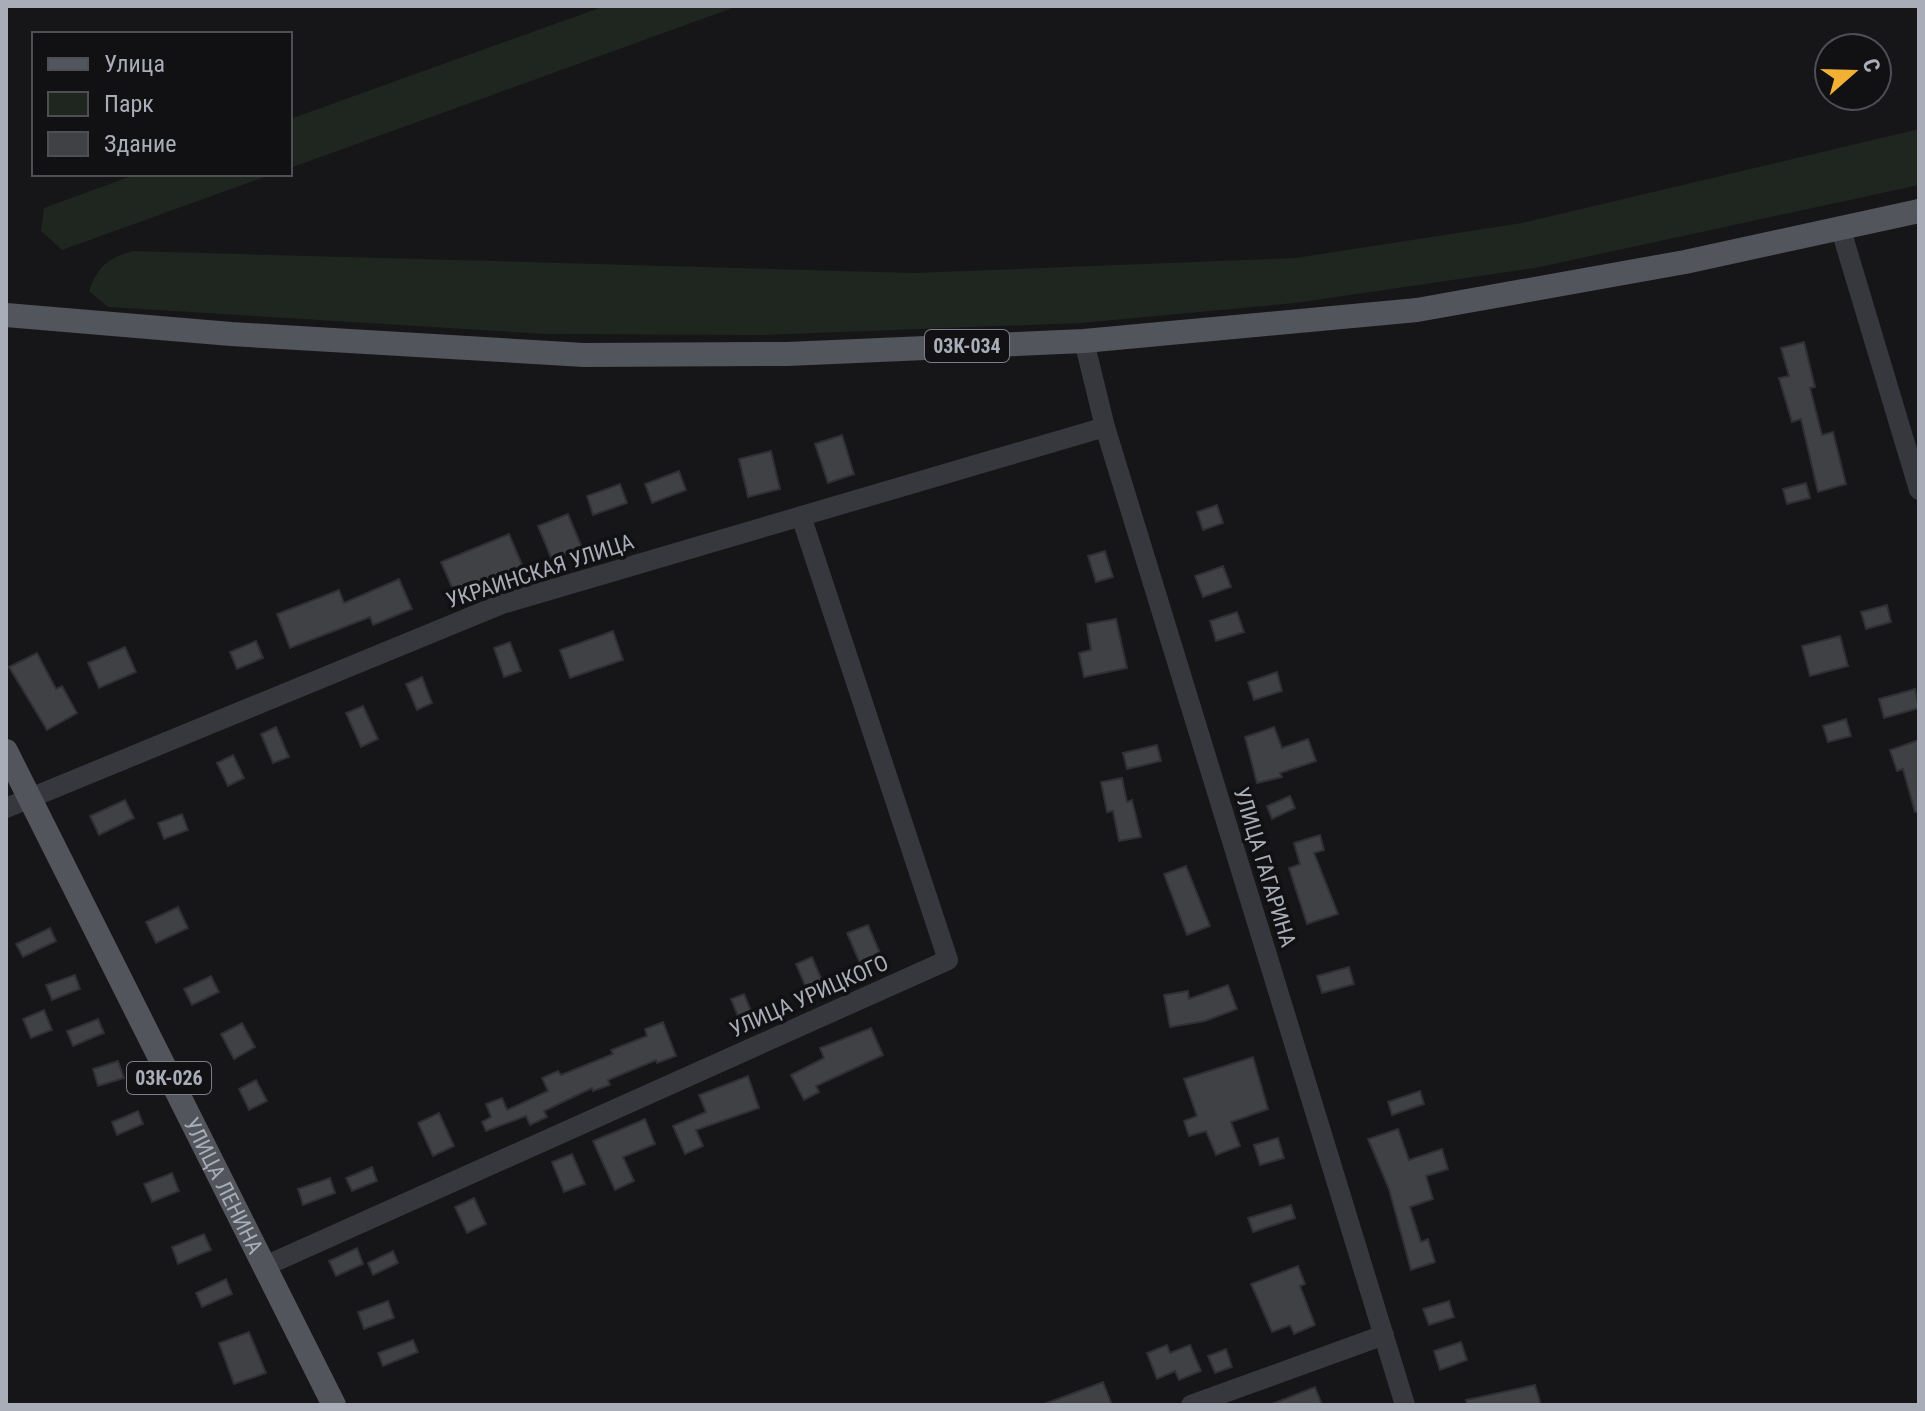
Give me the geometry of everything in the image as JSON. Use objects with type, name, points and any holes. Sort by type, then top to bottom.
[{"type":"main road","name":"03К-034","points":[[6,315],[231,334],[584,355],[787,354],[1084,341],[1309,323],[1417,310],[1538,291],[1841,230],[1919,211]]},
{"type":"main road","name":"УЛИЦА ЛЕНИНА","points":[[6,751],[334,1405]]},
{"type":"street","points":[[1841,230],[1919,490]]},
{"type":"street","name":"УЛИЦА ГАГАРИНА","points":[[1084,341],[1105,427],[1405,1405]]},
{"type":"street","name":"УКРАИНСКАЯ УЛИЦА","points":[[6,808],[502,604],[1105,427]]},
{"type":"street","name":"УЛИЦА УРИЦКОГО","points":[[263,1267],[948,960],[801,516]]},
{"type":"street","points":[[1191,1405],[1384,1335]]},
{"type":"green space","points":[[605,6],[738,6],[292,167],[292,118]]},
{"type":"green space","points":[[1919,129],[1919,185],[1535,268],[1295,303],[1081,323],[762,335],[546,334],[108,307],[89,291],[105,264],[133,251],[914,273],[1295,258],[1522,223]]},
{"type":"green space","points":[[132,176],[267,176],[62,250],[41,231],[44,208]]},
{"type":"building","points":[[1804,342],[1815,387],[1810,388],[1822,435],[1833,432],[1846,484],[1818,492],[1801,419],[1792,422],[1779,378],[1789,376],[1781,348]]},
{"type":"building","points":[[842,435],[854,474],[828,483],[815,444]]},
{"type":"building","points":[[771,451],[780,489],[748,497],[739,459]]},
{"type":"building","points":[[679,471],[686,490],[652,503],[645,484]]},
{"type":"building","points":[[1806,483],[1810,498],[1787,504],[1783,489]]},
{"type":"building","points":[[620,484],[627,503],[593,515],[587,496]]},
{"type":"building","points":[[1217,505],[1223,523],[1203,530],[1197,512]]},
{"type":"building","points":[[568,514],[582,548],[552,560],[538,526]]},
{"type":"building","points":[[509,534],[523,567],[454,592],[441,562]]},
{"type":"building","points":[[1105,551],[1113,577],[1096,582],[1088,556]]},
{"type":"building","points":[[1223,566],[1231,587],[1203,597],[1195,576]]},
{"type":"building","points":[[399,579],[412,609],[373,625],[370,617],[290,648],[277,614],[339,590],[344,603]]},
{"type":"building","points":[[1887,605],[1891,622],[1866,629],[1861,612]]},
{"type":"building","points":[[1237,612],[1244,632],[1216,641],[1210,621]]},
{"type":"building","points":[[1116,619],[1127,668],[1084,677],[1079,653],[1091,650],[1087,624]]},
{"type":"building","points":[[613,631],[623,660],[570,678],[560,650]]},
{"type":"building","points":[[1840,636],[1848,666],[1810,676],[1802,646]]},
{"type":"building","points":[[256,641],[263,658],[237,669],[230,652]]},
{"type":"building","points":[[510,642],[521,671],[504,677],[494,648]]},
{"type":"building","points":[[125,647],[136,672],[99,688],[88,663]]},
{"type":"building","points":[[37,653],[56,689],[62,686],[77,713],[47,730],[9,667]]},
{"type":"building","points":[[1277,672],[1282,691],[1254,700],[1248,682]]},
{"type":"building","points":[[422,677],[432,703],[417,710],[406,684]]},
{"type":"building","points":[[1915,689],[1919,708],[1884,718],[1879,699]]},
{"type":"building","points":[[363,706],[378,739],[361,747],[346,713]]},
{"type":"building","points":[[1846,719],[1851,736],[1828,742],[1823,726]]},
{"type":"building","points":[[276,727],[289,757],[273,763],[261,734]]},
{"type":"building","points":[[1274,727],[1282,748],[1308,739],[1316,761],[1280,773],[1282,777],[1257,783],[1245,737]]},
{"type":"building","points":[[1919,740],[1919,812],[1915,812],[1903,769],[1897,771],[1890,750]]},
{"type":"building","points":[[1157,745],[1161,761],[1127,769],[1123,753]]},
{"type":"building","points":[[233,755],[244,778],[228,786],[217,763]]},
{"type":"building","points":[[1122,778],[1127,802],[1132,800],[1141,837],[1119,841],[1113,811],[1107,812],[1101,782]]},
{"type":"building","points":[[1290,796],[1295,808],[1272,819],[1267,806]]},
{"type":"building","points":[[125,800],[134,818],[99,835],[90,816]]},
{"type":"building","points":[[182,814],[188,830],[164,839],[158,823]]},
{"type":"building","points":[[1320,835],[1324,850],[1314,853],[1338,914],[1307,924],[1289,868],[1300,864],[1294,843]]},
{"type":"building","points":[[1186,866],[1210,926],[1187,935],[1164,874]]},
{"type":"building","points":[[178,907],[188,928],[156,943],[146,922]]},
{"type":"building","points":[[868,925],[883,960],[862,968],[847,933]]},
{"type":"building","points":[[50,928],[56,941],[23,957],[16,944]]},
{"type":"building","points":[[812,957],[826,990],[810,997],[796,964]]},
{"type":"building","points":[[1349,967],[1354,984],[1322,993],[1317,976]]},
{"type":"building","points":[[75,975],[80,989],[52,1000],[46,985]]},
{"type":"building","points":[[211,976],[219,992],[192,1005],[184,989]]},
{"type":"building","points":[[1228,985],[1237,1009],[1205,1021],[1170,1027],[1164,995],[1188,991],[1189,999]]},
{"type":"building","points":[[744,994],[755,1020],[742,1026],[731,999]]},
{"type":"building","points":[[44,1010],[52,1030],[31,1038],[23,1019]]},
{"type":"building","points":[[98,1019],[104,1033],[73,1046],[67,1031]]},
{"type":"building","points":[[663,1022],[676,1056],[657,1063],[656,1060],[608,1080],[610,1085],[593,1091],[592,1088],[544,1111],[547,1117],[530,1125],[526,1116],[486,1131],[482,1122],[491,1117],[486,1104],[502,1098],[507,1110],[548,1091],[542,1078],[558,1071],[561,1075],[613,1054],[611,1050],[647,1036],[645,1029]]},
{"type":"building","points":[[242,1023],[255,1047],[234,1059],[221,1034]]},
{"type":"building","points":[[871,1028],[883,1055],[816,1086],[819,1092],[804,1100],[791,1075],[824,1058],[820,1048]]},
{"type":"building","points":[[1253,1057],[1268,1109],[1231,1122],[1240,1146],[1216,1155],[1206,1131],[1189,1136],[1184,1121],[1197,1116],[1184,1079]]},
{"type":"building","points":[[118,1061],[124,1078],[98,1086],[93,1069]]},
{"type":"building","points":[[748,1076],[759,1108],[696,1130],[703,1146],[685,1154],[673,1126],[706,1112],[699,1095]]},
{"type":"building","points":[[256,1080],[267,1101],[249,1110],[239,1089]]},
{"type":"building","points":[[1420,1091],[1424,1104],[1392,1115],[1388,1102]]},
{"type":"building","points":[[138,1111],[143,1124],[117,1135],[112,1122]]},
{"type":"building","points":[[439,1113],[454,1146],[433,1156],[418,1123]]},
{"type":"building","points":[[645,1119],[655,1144],[623,1157],[634,1181],[615,1190],[593,1141]]},
{"type":"building","points":[[1398,1129],[1409,1160],[1442,1149],[1448,1169],[1426,1176],[1433,1199],[1410,1207],[1421,1242],[1428,1239],[1435,1262],[1411,1270],[1389,1189],[1368,1139]]},
{"type":"building","points":[[1278,1138],[1284,1158],[1260,1165],[1254,1145]]},
{"type":"building","points":[[572,1154],[585,1184],[564,1192],[552,1162]]},
{"type":"building","points":[[372,1167],[377,1181],[352,1191],[346,1178]]},
{"type":"building","points":[[172,1173],[179,1191],[152,1202],[144,1184]]},
{"type":"building","points":[[330,1178],[335,1193],[303,1205],[298,1189]]},
{"type":"building","points":[[474,1198],[486,1224],[467,1233],[455,1207]]},
{"type":"building","points":[[1291,1205],[1295,1218],[1253,1232],[1248,1218]]},
{"type":"building","points":[[204,1234],[211,1250],[178,1264],[172,1247]]},
{"type":"building","points":[[357,1248],[363,1264],[336,1276],[329,1261]]},
{"type":"building","points":[[393,1251],[398,1263],[373,1275],[368,1263]]},
{"type":"building","points":[[1298,1266],[1305,1284],[1300,1286],[1315,1325],[1294,1334],[1290,1325],[1272,1332],[1251,1284]]},
{"type":"building","points":[[226,1279],[232,1294],[202,1307],[196,1293]]},
{"type":"building","points":[[388,1301],[394,1318],[364,1329],[358,1312]]},
{"type":"building","points":[[1449,1301],[1454,1317],[1429,1325],[1423,1309]]},
{"type":"building","points":[[249,1332],[266,1373],[234,1384],[219,1343]]},
{"type":"building","points":[[413,1340],[418,1352],[383,1366],[378,1353]]},
{"type":"building","points":[[1461,1342],[1467,1360],[1440,1370],[1434,1351]]},
{"type":"building","points":[[1167,1345],[1170,1353],[1190,1345],[1201,1371],[1179,1380],[1175,1371],[1157,1379],[1147,1353]]},
{"type":"building","points":[[1226,1349],[1232,1367],[1215,1373],[1208,1356]]},
{"type":"building","points":[[1103,1382],[1112,1405],[1044,1405],[1044,1404]]},
{"type":"building","points":[[1535,1385],[1541,1405],[1467,1405],[1466,1400]]},
{"type":"building","points":[[1315,1387],[1322,1405],[1272,1405],[1272,1404]]}]
